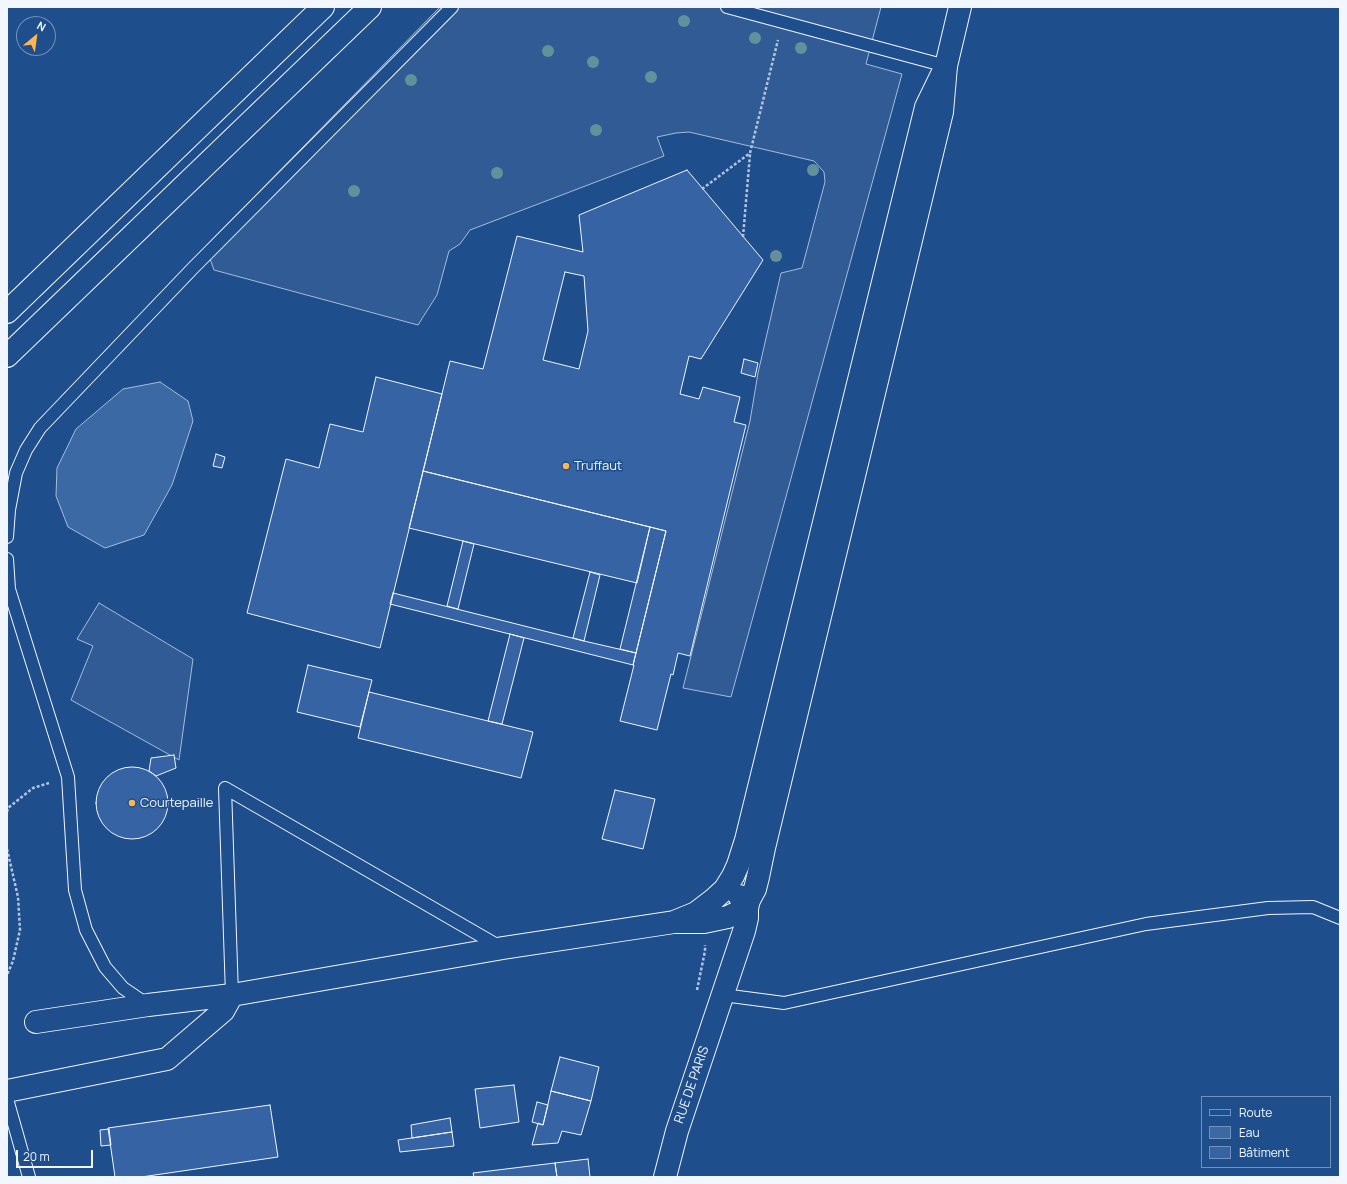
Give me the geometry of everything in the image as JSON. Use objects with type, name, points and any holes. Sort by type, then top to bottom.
[{"type":"main road","points":[[7,312],[323,7]]},
{"type":"main road","points":[[7,356],[370,7]]},
{"type":"main road","points":[[36,1022],[148,1005],[232,995],[503,948],[674,922],[704,922],[728,917],[738,912],[749,900],[758,878],[942,112],[946,66],[960,7]]},
{"type":"main road","points":[[674,922],[696,913],[714,900],[725,889],[738,865],[746,840],[926,107],[946,66]]},
{"type":"main road","points":[[725,889],[749,900]]},
{"type":"main road","name":"RUE DE PARIS","points":[[665,1177],[677,1132],[724,995],[744,931],[749,900]]},
{"type":"main road","points":[[7,1091],[167,1059],[223,1011],[232,995]]},
{"type":"lane","points":[[7,537],[9,510],[16,473],[26,450],[40,428],[193,268],[452,7]]},
{"type":"lane","points":[[728,7],[946,66]]},
{"type":"lane","points":[[7,559],[9,589],[67,773],[75,890],[86,930],[105,967],[123,988],[148,1005]]},
{"type":"lane","points":[[232,995],[225,788],[503,948]]},
{"type":"lane","points":[[724,995],[784,1003],[1146,924],[1268,908],[1313,907],[1340,918]]},
{"type":"lane","points":[[7,1099],[29,1177]]},
{"type":"path","points":[[743,237],[750,154],[783,22]]},
{"type":"path","points":[[702,189],[750,154]]},
{"type":"path","points":[[7,812],[8,808],[33,788],[67,773]]},
{"type":"path","points":[[7,849],[18,897],[20,930],[13,961],[7,975]]},
{"type":"shaded area","points":[[440,7],[881,7],[866,64],[902,74],[731,697],[683,688],[750,421],[758,373],[781,273],[802,268],[825,182],[824,172],[814,161],[689,132],[657,137],[664,156],[470,230],[460,244],[449,251],[437,295],[418,325],[214,270],[208,253],[209,243]]},
{"type":"shaded area","points":[[99,603],[193,659],[179,760],[71,700],[93,646],[77,639]]},
{"type":"water","points":[[160,382],[188,401],[193,421],[172,485],[144,535],[105,548],[68,527],[56,496],[57,468],[76,429],[123,389]]},
{"type":"building","points":[[687,170],[763,260],[701,359],[689,356],[680,394],[699,399],[703,387],[740,397],[734,422],[746,425],[690,656],[678,653],[673,675],[671,674],[657,730],[620,721],[666,531],[423,471],[450,361],[483,369],[517,236],[583,252],[579,215]],"holes":[[[565,272],[584,276],[588,331],[579,369],[543,360]]]},
{"type":"building","points":[[744,359],[758,363],[755,377],[741,373]]},
{"type":"building","points":[[376,377],[442,394],[380,648],[247,613],[286,459],[319,468],[330,424],[363,432]]},
{"type":"building","points":[[216,454],[225,457],[222,468],[213,466]]},
{"type":"building","points":[[423,471],[650,527],[637,583],[409,528]]},
{"type":"building","points":[[650,527],[666,531],[636,653],[620,649]]},
{"type":"building","points":[[463,541],[474,544],[458,609],[447,606]]},
{"type":"building","points":[[590,572],[600,575],[584,641],[573,638]]},
{"type":"building","points":[[393,593],[636,653],[633,665],[390,604]]},
{"type":"building","points":[[510,634],[524,638],[502,724],[488,721]]},
{"type":"building","points":[[308,665],[372,680],[360,727],[297,712]]},
{"type":"building","points":[[369,692],[533,732],[521,778],[358,738]]},
{"type":"building","points":[[174,755],[176,768],[156,776],[149,771],[151,758]]},
{"type":"building","name":"Courtepaille","points":[[132,767],[152,773],[162,783],[168,803],[162,823],[152,833],[132,839],[112,833],[102,823],[96,803],[102,783],[112,773]]},
{"type":"building","points":[[615,790],[655,799],[643,849],[602,839]]},
{"type":"building","points":[[560,1057],[599,1067],[591,1101],[551,1091]]},
{"type":"building","points":[[514,1085],[519,1122],[480,1128],[475,1089]]},
{"type":"building","points":[[551,1091],[591,1101],[581,1135],[562,1131],[558,1143],[532,1145],[538,1123],[543,1125]]},
{"type":"building","points":[[537,1102],[548,1105],[543,1125],[532,1122]]},
{"type":"building","points":[[270,1105],[278,1157],[141,1177],[115,1177],[108,1128]]},
{"type":"building","points":[[450,1118],[452,1132],[412,1138],[411,1125]]},
{"type":"building","points":[[109,1129],[111,1145],[101,1146],[100,1130]]},
{"type":"building","points":[[452,1132],[454,1146],[400,1152],[398,1140]]},
{"type":"building","points":[[588,1159],[590,1177],[557,1177],[555,1163]]},
{"type":"building","points":[[555,1163],[557,1177],[474,1177],[473,1173]]},
{"type":"place","name":"Truffaut","points":[[566,466]]},
{"type":"place","name":"Courtepaille","points":[[132,803]]}]
